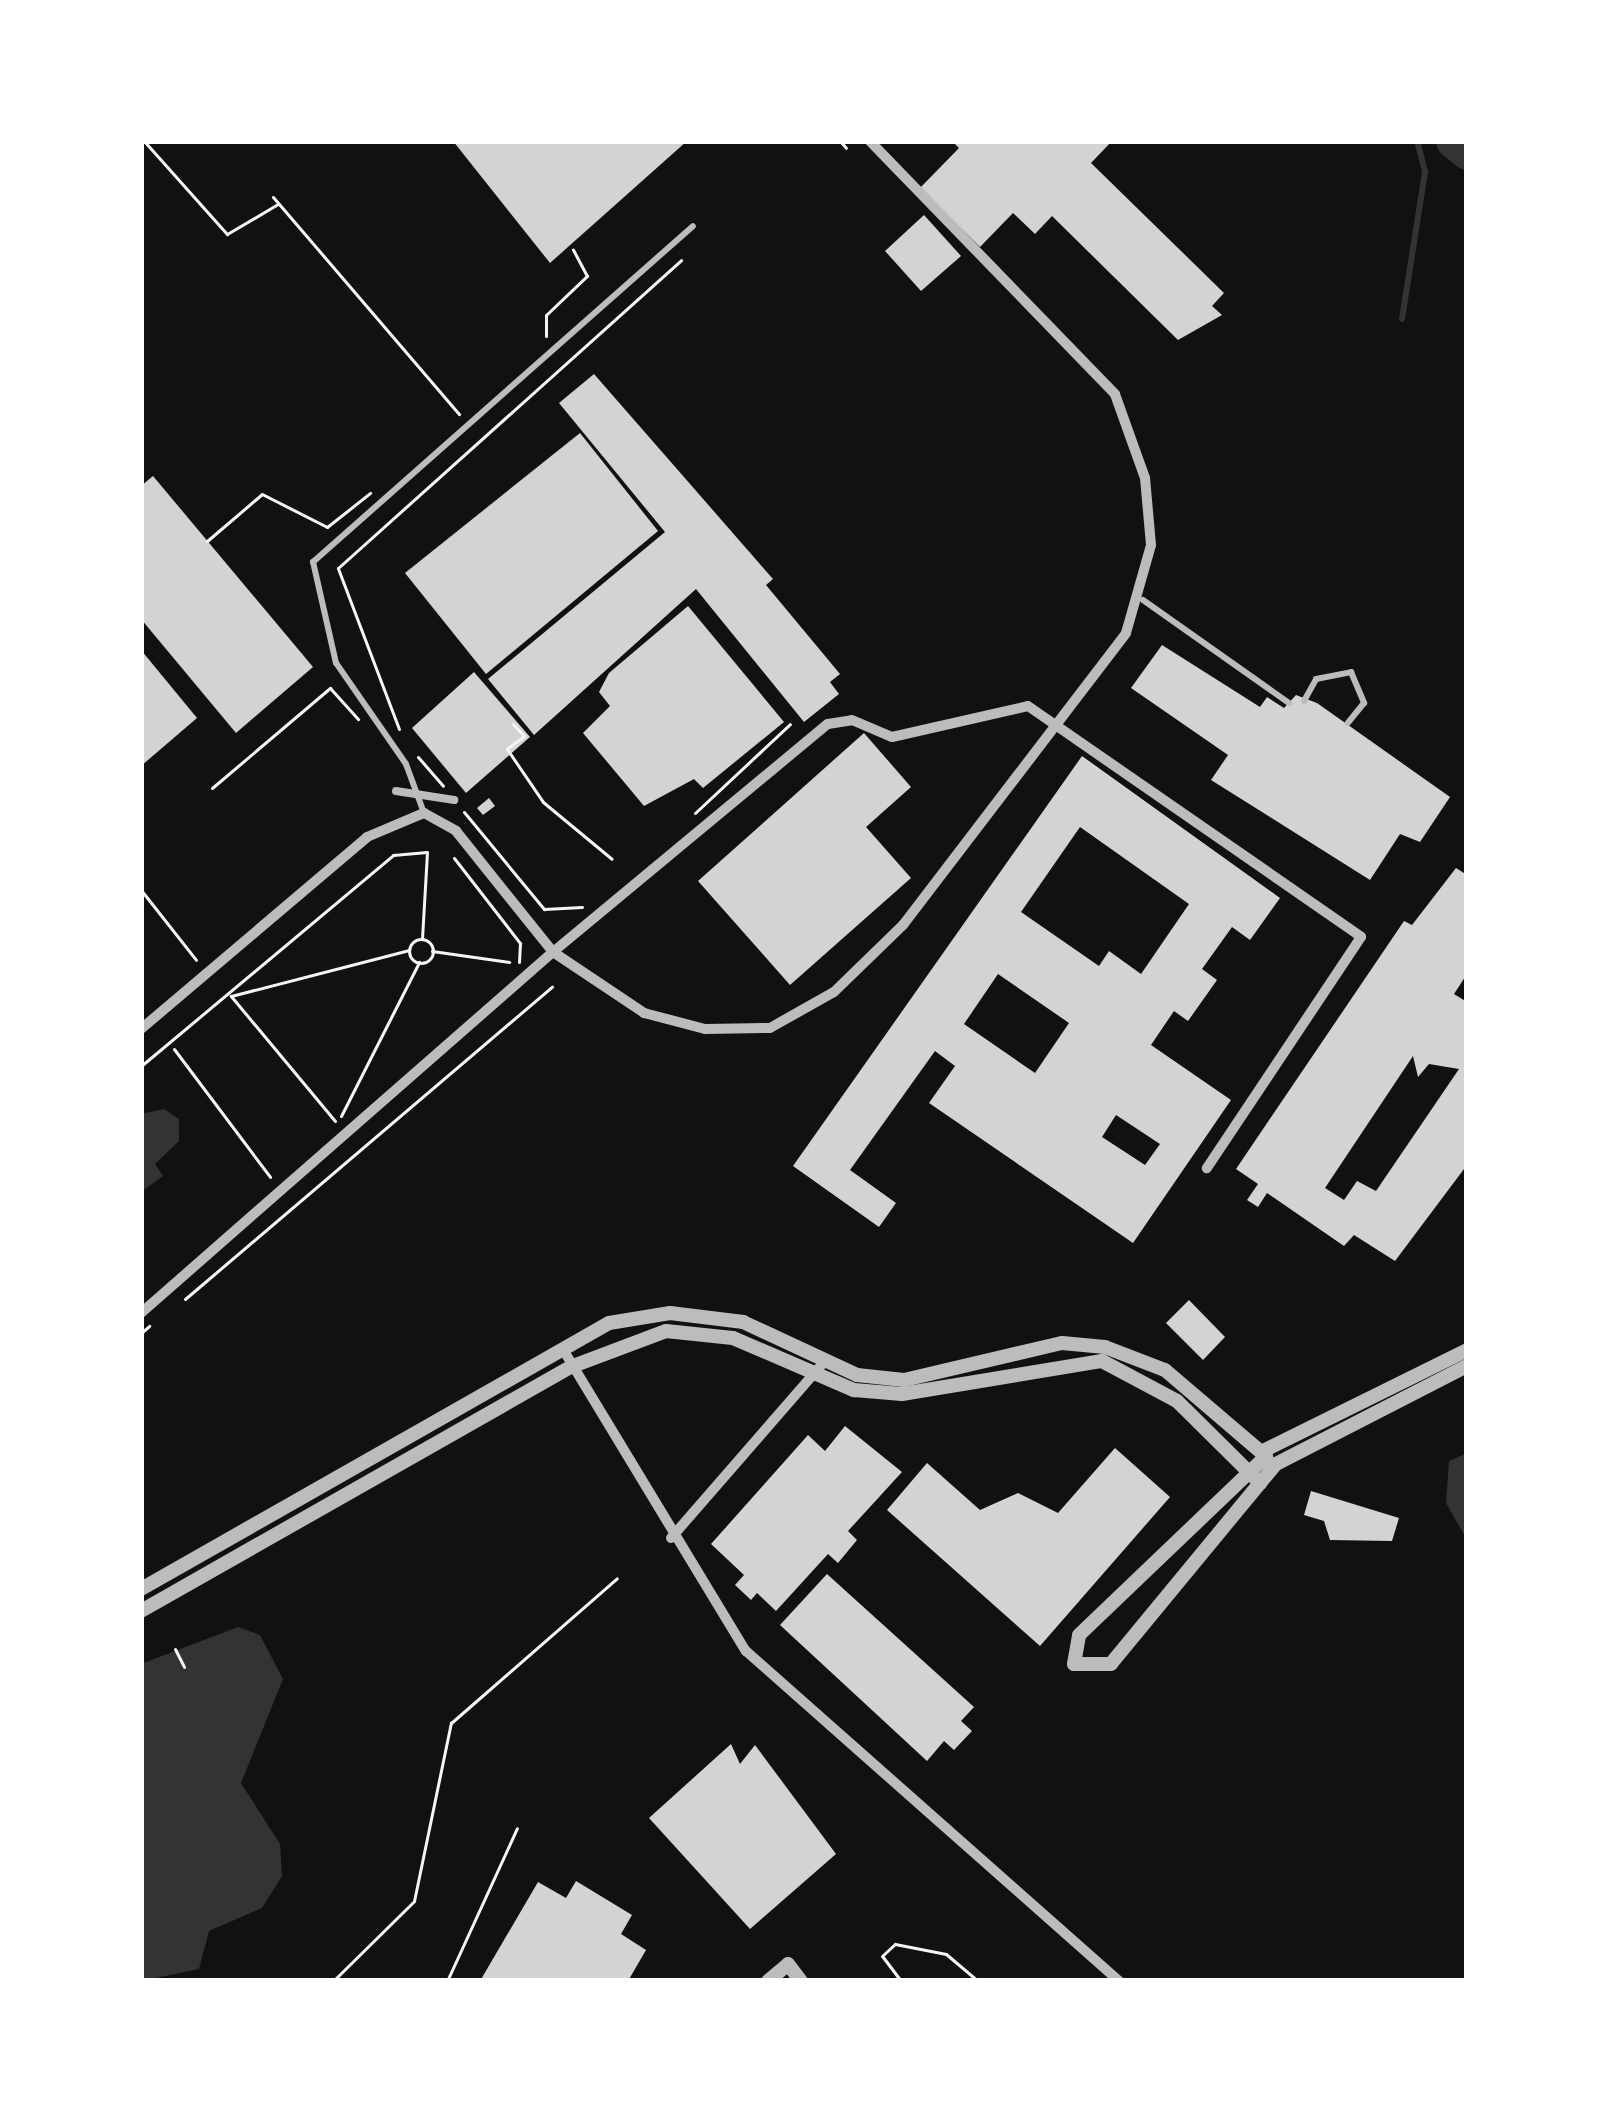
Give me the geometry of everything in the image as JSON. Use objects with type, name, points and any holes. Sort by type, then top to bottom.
[{"type":"street","points":[[141,1029],[204,970],[367,837],[424,813],[456,831],[553,952],[644,1013],[705,1029],[770,1028],[834,992],[903,925],[1143,600],[1144,478],[1115,394],[870,141]]},
{"type":"street","points":[[141,1313],[553,952],[828,724],[892,737],[1003,704],[1055,724],[1361,937],[1207,1168]]},
{"type":"street","points":[[396,791],[454,800]]},
{"type":"street","points":[[141,1589],[609,1323],[670,1313],[743,1322],[819,1370],[941,1378],[1062,1342],[1106,1347],[1165,1370],[1276,1464]]},
{"type":"street","points":[[141,1611],[573,1366],[666,1331],[734,1338],[819,1370],[941,1394],[1017,1368],[1102,1361],[1177,1401],[1260,1483]]},
{"type":"street","points":[[1467,1350],[1261,1452],[1079,1635],[1074,1664],[1111,1664],[1276,1464],[1467,1366]]},
{"type":"street","points":[[564,1351],[671,1538],[791,1700],[1119,1981]]},
{"type":"street","points":[[671,1538],[819,1370]]},
{"type":"street","points":[[767,1981],[788,1964],[801,1981]]},
{"type":"lane","points":[[424,813],[406,764],[336,663],[313,562],[693,226]]},
{"type":"lane","points":[[1143,600],[1289,703]]},
{"type":"lane","points":[[1304,701],[1316,679],[1351,672],[1364,703],[1348,723]]},
{"type":"path","points":[[144,141],[227,234],[278,204]]},
{"type":"path","points":[[839,141],[846,148]]},
{"type":"path","points":[[273,197],[468,425]]},
{"type":"path","points":[[534,349],[546,338],[545,315],[586,276],[573,250]]},
{"type":"path","points":[[597,898],[544,909],[454,800],[371,675],[338,568],[681,260]]},
{"type":"path","points":[[447,429],[474,404]]},
{"type":"path","points":[[207,541],[262,494],[327,527],[387,480]]},
{"type":"path","points":[[212,788],[330,688],[373,737]]},
{"type":"path","points":[[513,724],[524,736],[507,749],[542,802],[612,859]]},
{"type":"path","points":[[689,819],[790,724]]},
{"type":"path","points":[[141,1066],[393,855],[428,852],[422,939],[409,950],[231,997],[337,1125]]},
{"type":"path","points":[[454,858],[520,943],[512,982]]},
{"type":"path","points":[[141,890],[204,970]]},
{"type":"path","points":[[422,939],[433,951],[509,962]]},
{"type":"path","points":[[409,950],[419,962]]},
{"type":"path","points":[[331,1134],[419,962],[433,951]]},
{"type":"path","points":[[187,978],[204,970],[216,955]]},
{"type":"path","points":[[185,1299],[551,987]]},
{"type":"path","points":[[174,1048],[274,1183],[290,1170]]},
{"type":"path","points":[[337,1125],[362,1106]]},
{"type":"path","points":[[333,1981],[414,1901],[451,1723],[617,1578]]},
{"type":"path","points":[[175,1649],[184,1667]]},
{"type":"path","points":[[447,1981],[517,1828]]},
{"type":"path","points":[[901,1981],[882,1956],[896,1944],[946,1954],[978,1981]]},
{"type":"shaded area","points":[[164,1109],[179,1119],[179,1141],[155,1164],[163,1176],[141,1192],[141,1114]]},
{"type":"shaded area","points":[[1467,1453],[1467,1540],[1446,1503],[1449,1461]]},
{"type":"shaded area","points":[[238,1627],[260,1635],[283,1679],[241,1783],[280,1844],[282,1876],[262,1908],[209,1931],[199,1969],[141,1981],[141,1664]]},
{"type":"building","points":[[453,141],[687,141],[550,263]]},
{"type":"building","points":[[952,141],[1112,141],[1091,163],[1224,293],[1212,306],[1222,315],[1178,340],[1052,216],[1035,234],[1013,213],[980,247],[920,188],[959,148]]},
{"type":"building","points":[[924,215],[961,256],[921,291],[885,251]]},
{"type":"building","points":[[594,374],[773,579],[766,585],[840,674],[830,682],[839,694],[804,722],[696,589],[534,735],[488,679],[665,532],[559,403]]},
{"type":"building","points":[[580,433],[658,531],[486,674],[405,573]]},
{"type":"building","points":[[153,476],[313,667],[236,733],[141,619],[141,486]]},
{"type":"building","points":[[688,606],[784,722],[703,788],[694,779],[644,806],[583,733],[610,706],[599,692],[609,673]]},
{"type":"building","points":[[1162,645],[1260,707],[1267,697],[1284,708],[1296,695],[1317,703],[1450,797],[1420,842],[1400,834],[1370,880],[1211,780],[1228,755],[1131,688]]},
{"type":"building","points":[[141,650],[197,718],[141,766]]},
{"type":"building","points":[[474,672],[530,737],[466,793],[412,728]]},
{"type":"building","points":[[864,733],[911,787],[866,827],[911,878],[790,985],[698,881]]},
{"type":"building","points":[[1082,756],[1280,898],[1250,940],[1232,927],[1202,969],[1217,980],[1188,1021],[1174,1011],[1151,1045],[1231,1100],[1133,1243],[929,1103],[955,1066],[935,1051],[850,1170],[896,1203],[879,1227],[793,1166]],"holes":[[[1080,827],[1189,904],[1141,974],[1109,951],[1099,966],[1021,912]],[[998,974],[1069,1023],[1035,1073],[964,1024]],[[1116,1115],[1160,1144],[1145,1165],[1102,1137]]]},
{"type":"building","points":[[489,798],[495,806],[483,815],[477,808]]},
{"type":"building","points":[[1456,868],[1467,875],[1467,974],[1454,994],[1467,1002],[1467,1165],[1395,1261],[1354,1235],[1344,1246],[1267,1193],[1258,1207],[1247,1200],[1258,1184],[1236,1169],[1404,921],[1412,925]],"holes":[[[1413,1056],[1418,1077],[1429,1064],[1459,1069],[1376,1191],[1357,1181],[1344,1200],[1325,1188]]]},
{"type":"building","points":[[1189,1300],[1225,1337],[1203,1360],[1166,1323]]},
{"type":"building","points":[[845,1426],[902,1472],[848,1531],[857,1540],[838,1563],[828,1554],[776,1611],[757,1593],[751,1600],[735,1585],[744,1575],[711,1544],[808,1435],[825,1451]]},
{"type":"building","points":[[1115,1448],[1170,1497],[1040,1646],[887,1510],[927,1463],[980,1510],[1018,1493],[1058,1513]]},
{"type":"building","points":[[1311,1491],[1399,1518],[1392,1541],[1330,1540],[1324,1521],[1304,1515]]},
{"type":"building","points":[[827,1574],[974,1707],[961,1721],[972,1731],[954,1750],[944,1741],[927,1761],[780,1625]]},
{"type":"building","points":[[731,1744],[740,1764],[755,1745],[836,1854],[750,1929],[649,1818]]},
{"type":"building","points":[[576,1881],[632,1915],[621,1934],[646,1950],[628,1981],[480,1981],[538,1882],[566,1898]]},
{"type":"waterway","points":[[1402,319],[1425,172],[1417,141]]},
{"type":"waterway","points":[[1452,141],[1467,153]]}]
